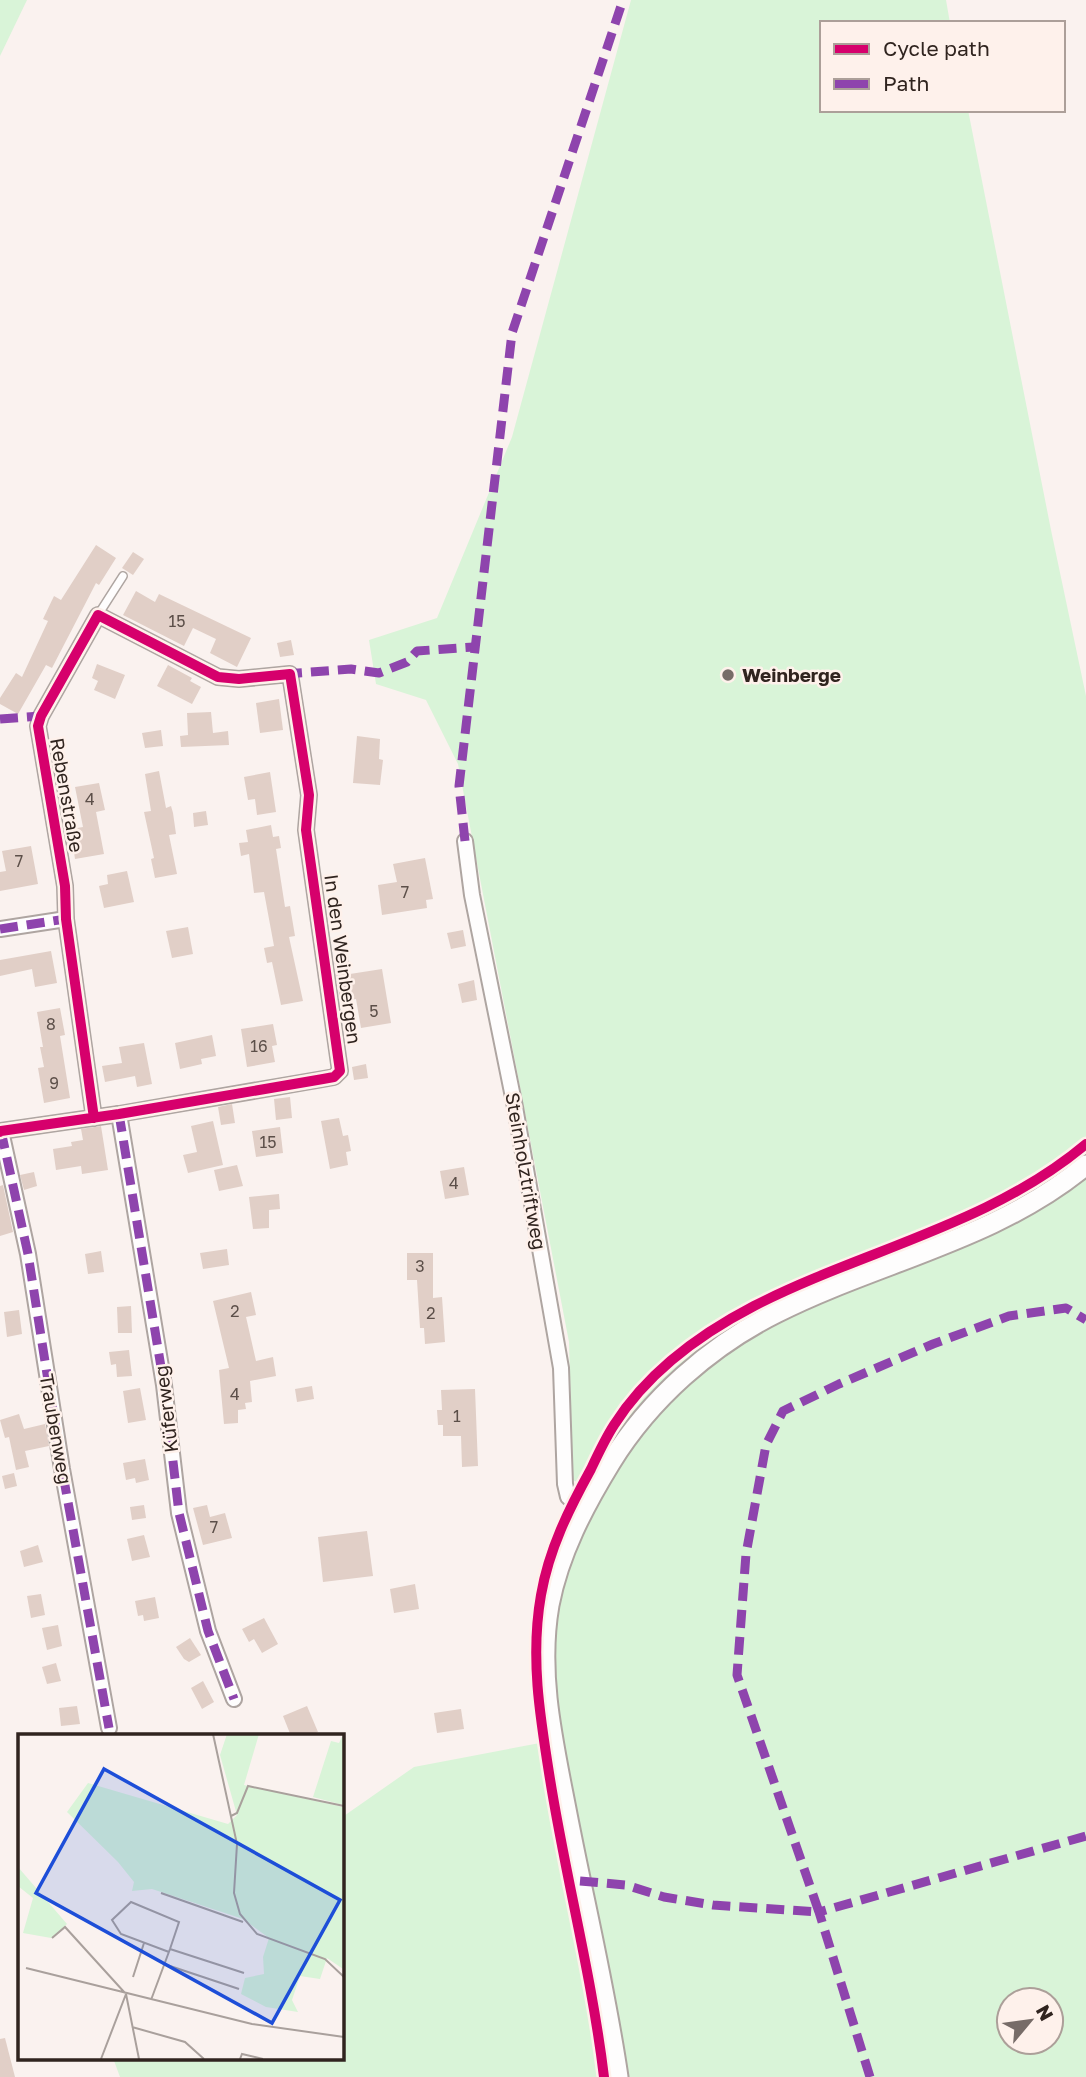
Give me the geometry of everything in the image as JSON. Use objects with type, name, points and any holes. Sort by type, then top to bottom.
[{"type":"main road","points":[[618,2077],[558,1769],[551,1729],[545,1661],[548,1615],[558,1569],[597,1484],[624,1442],[649,1411],[693,1369],[735,1335],[815,1295],[978,1232],[1052,1191],[1086,1165]]},
{"type":"street","name":"In den Weinbergen","points":[[0,1131],[330,1078],[340,1071],[306,831],[309,795],[290,674],[239,679],[218,677],[98,615]]},
{"type":"street","name":"Rebenstraße","points":[[94,1118],[66,919],[65,886],[38,726],[41,716],[98,615]]},
{"type":"street","name":"Steinholztriftweg","points":[[465,841],[472,895],[515,1107],[561,1368],[565,1484],[568,1497],[573,1501]]},
{"type":"street","points":[[0,929],[66,919]]},
{"type":"street","name":"Küferweg","points":[[119,1114],[164,1385],[178,1513],[208,1631],[234,1699]]},
{"type":"street","name":"Traubenweg","points":[[0,1131],[28,1254],[62,1469],[109,1728]]},
{"type":"lane","points":[[98,615],[123,576]]},
{"type":"green space","points":[[0,0],[27,0],[0,56]]},
{"type":"green space","points":[[631,0],[946,0],[950,21],[820,21],[820,112],[968,112],[1086,696],[1086,2077],[120,2077],[114,2060],[343,2060],[343,1817],[414,1767],[561,1739],[554,1658],[559,1598],[570,1557],[600,1494],[573,1480],[569,1342],[458,764],[426,700],[376,684],[369,640],[437,618],[512,437]]},
{"type":"building","points":[[96,545],[116,558],[99,585],[96,583],[52,668],[46,665],[18,714],[0,704],[0,698],[16,673],[22,677],[48,621],[43,619],[54,596],[61,600]]},
{"type":"building","points":[[133,552],[144,559],[133,575],[122,568]]},
{"type":"building","points":[[136,591],[155,602],[159,594],[251,638],[237,667],[210,653],[216,639],[193,628],[184,646],[123,615]]},
{"type":"building","points":[[291,640],[294,655],[280,657],[277,643]]},
{"type":"building","points":[[97,664],[125,675],[115,699],[94,690],[98,681],[92,678]]},
{"type":"building","points":[[168,665],[192,678],[190,681],[201,687],[192,704],[157,686]]},
{"type":"building","points":[[279,699],[283,730],[260,733],[256,703]]},
{"type":"building","points":[[211,712],[213,733],[228,731],[229,745],[181,747],[180,736],[188,735],[187,713]]},
{"type":"building","points":[[161,730],[163,746],[145,748],[142,733]]},
{"type":"building","points":[[357,736],[380,739],[379,759],[383,760],[380,785],[353,783]]},
{"type":"building","points":[[159,771],[166,808],[171,806],[173,813],[176,834],[169,835],[177,874],[155,878],[151,859],[154,858],[144,812],[151,811],[145,774]]},
{"type":"building","points":[[270,772],[276,812],[257,815],[255,799],[248,800],[244,777]]},
{"type":"building","points":[[99,783],[105,810],[96,812],[104,854],[75,859],[73,846],[68,847],[65,830],[83,827],[75,787]]},
{"type":"building","points":[[206,811],[208,825],[194,827],[193,813]]},
{"type":"building","points":[[271,825],[273,837],[279,836],[281,848],[276,849],[285,907],[290,906],[295,936],[289,937],[303,1001],[281,1005],[272,962],[267,963],[264,948],[274,946],[264,892],[254,893],[249,854],[241,856],[239,843],[248,842],[246,830]]},
{"type":"building","points":[[31,846],[38,884],[0,891],[0,872],[6,871],[2,851]]},
{"type":"building","points":[[425,858],[433,899],[426,900],[427,908],[382,915],[378,885],[397,882],[393,864]]},
{"type":"building","points":[[127,871],[134,902],[104,908],[99,886],[108,884],[107,875]]},
{"type":"building","points":[[188,927],[193,954],[172,958],[166,931]]},
{"type":"building","points":[[463,930],[466,946],[451,949],[447,933]]},
{"type":"building","points":[[51,951],[57,983],[35,987],[32,969],[0,976],[0,960]]},
{"type":"building","points":[[348,956],[350,974],[382,969],[391,1023],[361,1028],[356,999],[340,1001],[334,958]]},
{"type":"building","points":[[474,980],[477,1000],[462,1003],[458,984]]},
{"type":"building","points":[[60,1008],[65,1035],[60,1036],[70,1098],[44,1103],[38,1068],[44,1067],[40,1047],[43,1047],[37,1012]]},
{"type":"building","points":[[273,1024],[277,1045],[272,1046],[275,1062],[247,1067],[241,1029]]},
{"type":"building","points":[[212,1035],[216,1056],[201,1059],[202,1064],[180,1069],[175,1043]]},
{"type":"building","points":[[144,1043],[152,1084],[137,1087],[135,1076],[105,1082],[102,1066],[122,1063],[119,1047]]},
{"type":"building","points":[[366,1064],[368,1078],[354,1080],[352,1067]]},
{"type":"building","points":[[290,1097],[292,1118],[276,1120],[274,1099]]},
{"type":"building","points":[[232,1104],[235,1123],[221,1125],[218,1107]]},
{"type":"building","points":[[339,1118],[343,1136],[348,1135],[351,1151],[346,1152],[348,1165],[330,1169],[321,1121]]},
{"type":"building","points":[[213,1121],[223,1165],[188,1173],[183,1155],[197,1152],[191,1126]]},
{"type":"building","points":[[101,1126],[108,1170],[82,1174],[81,1166],[56,1170],[53,1149],[72,1146],[71,1142],[83,1140],[81,1129]]},
{"type":"building","points":[[280,1127],[283,1153],[256,1157],[252,1131]]},
{"type":"building","points":[[237,1165],[243,1186],[219,1191],[214,1170]]},
{"type":"building","points":[[464,1167],[469,1195],[445,1199],[440,1171]]},
{"type":"building","points":[[34,1172],[37,1186],[24,1190],[20,1175]]},
{"type":"building","points":[[3,1185],[13,1232],[0,1236],[0,1186]]},
{"type":"building","points":[[279,1194],[280,1209],[269,1210],[269,1228],[253,1229],[249,1197]]},
{"type":"building","points":[[227,1249],[229,1265],[203,1269],[200,1253]]},
{"type":"building","points":[[101,1251],[104,1272],[88,1274],[85,1254]]},
{"type":"building","points":[[407,1253],[433,1253],[433,1298],[442,1297],[445,1342],[425,1344],[424,1328],[420,1328],[417,1280],[407,1280]]},
{"type":"building","points":[[251,1292],[256,1315],[246,1317],[256,1361],[273,1357],[276,1376],[250,1381],[252,1402],[245,1403],[246,1409],[238,1410],[238,1423],[224,1424],[219,1370],[229,1368],[213,1301]]},
{"type":"building","points":[[131,1306],[132,1333],[118,1333],[117,1307]]},
{"type":"building","points":[[19,1310],[22,1334],[7,1337],[4,1312]]},
{"type":"building","points":[[129,1350],[132,1376],[117,1377],[116,1364],[111,1365],[109,1352]]},
{"type":"building","points":[[312,1386],[314,1399],[297,1402],[295,1389]]},
{"type":"building","points":[[140,1388],[146,1420],[128,1423],[123,1391]]},
{"type":"building","points":[[475,1389],[478,1466],[462,1467],[461,1436],[443,1436],[443,1425],[438,1425],[437,1410],[442,1410],[441,1390]]},
{"type":"building","points":[[19,1414],[24,1429],[45,1424],[49,1446],[25,1451],[29,1467],[16,1470],[9,1437],[5,1438],[0,1420]]},
{"type":"building","points":[[145,1459],[149,1480],[136,1483],[135,1478],[126,1480],[123,1463]]},
{"type":"building","points":[[14,1473],[17,1486],[5,1489],[2,1476]]},
{"type":"building","points":[[144,1505],[146,1518],[132,1520],[130,1507]]},
{"type":"building","points":[[207,1505],[210,1517],[225,1513],[232,1538],[203,1545],[193,1508]]},
{"type":"building","points":[[367,1531],[373,1576],[323,1582],[318,1537]]},
{"type":"building","points":[[144,1535],[150,1557],[132,1561],[127,1539]]},
{"type":"building","points":[[38,1545],[43,1562],[24,1567],[20,1551]]},
{"type":"building","points":[[415,1584],[419,1609],[394,1613],[390,1589]]},
{"type":"building","points":[[41,1594],[45,1615],[31,1618],[27,1596]]},
{"type":"building","points":[[155,1597],[159,1618],[144,1621],[143,1615],[138,1616],[135,1601]]},
{"type":"building","points":[[264,1618],[278,1644],[262,1653],[254,1639],[249,1642],[242,1629]]},
{"type":"building","points":[[58,1625],[62,1646],[47,1650],[42,1628]]},
{"type":"building","points":[[190,1638],[201,1655],[189,1662],[176,1647]]},
{"type":"building","points":[[56,1663],[61,1681],[47,1684],[42,1667]]},
{"type":"building","points":[[203,1681],[214,1702],[202,1709],[191,1688]]},
{"type":"building","points":[[77,1706],[80,1724],[61,1726],[59,1708]]},
{"type":"building","points":[[307,1706],[318,1732],[290,1734],[283,1716]]},
{"type":"building","points":[[461,1709],[464,1729],[437,1733],[434,1713]]},
{"type":"building","points":[[5,2038],[15,2077],[0,2077],[0,2039]]},
{"type":"marked path","points":[[465,841],[459,786],[512,333],[623,0]]},
{"type":"marked path","points":[[284,674],[351,669],[379,673],[407,662],[417,651],[474,647]]},
{"type":"marked path","points":[[0,719],[41,716]]},
{"type":"marked path","points":[[0,929],[66,919]]},
{"type":"marked path","points":[[119,1114],[164,1385],[179,1513],[208,1631],[234,1699]]},
{"type":"marked path","points":[[1,1131],[28,1254],[62,1469],[109,1728]]},
{"type":"marked path","points":[[580,1881],[626,1885],[664,1897],[713,1905],[819,1912],[737,1675],[746,1554],[766,1445],[783,1411],[933,1344],[1009,1316],[1066,1308],[1086,1320]]},
{"type":"marked path","points":[[870,2077],[819,1912],[1086,1836]]},
{"type":"cycle path","points":[[0,1132],[1,1131],[119,1114],[323,1079],[334,1077],[340,1071],[306,830],[309,795],[290,674],[239,679],[218,677],[98,615],[41,716],[38,726],[65,886],[66,919],[94,1118]]},
{"type":"cycle path","points":[[604,2077],[593,2002],[550,1779],[536,1664],[538,1618],[549,1562],[568,1514],[602,1447],[614,1425],[642,1388],[676,1357],[714,1329],[796,1286],[968,1216],[1009,1196],[1049,1172],[1086,1144]]},
{"type":"place","name":"Weinberge","points":[[728,675]]}]
